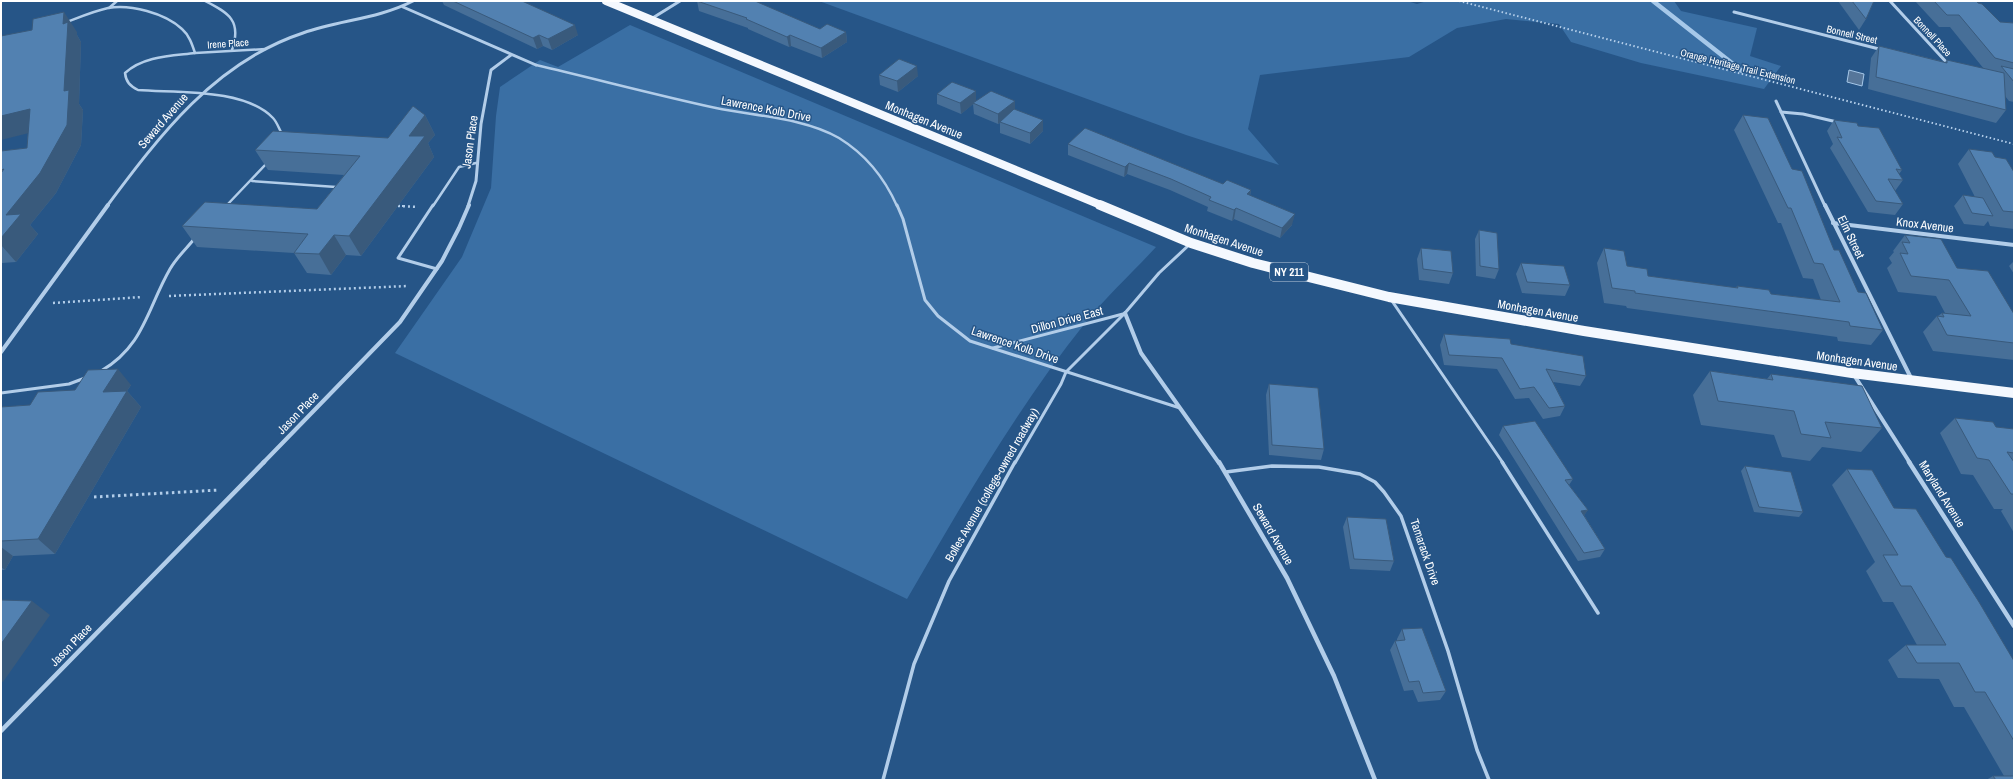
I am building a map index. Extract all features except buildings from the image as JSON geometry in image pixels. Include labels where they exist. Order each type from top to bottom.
[{"type":"main road","name":"Monhagen Avenue","points":[[606,1],[1191,243],[1253,263],[1389,297],[1592,332],[1852,372],[2014,394]]},
{"type":"street","name":"Seward Avenue","points":[[1,352],[131,174],[166,130],[202,93],[232,69],[266,49],[308,32],[365,20],[403,7],[413,1]]},
{"type":"street","points":[[651,19],[680,1]]},
{"type":"street","name":"Bonnell Place","points":[[1890,1],[1948,64]]},
{"type":"street","name":"Lawrence Kolb Drive","points":[[403,7],[452,27],[536,65]]},
{"type":"street","name":"Bonnell Street","points":[[1734,12],[1887,50]]},
{"type":"street","name":"Jason Place","points":[[1,731],[400,322],[438,269],[465,214],[473,192],[476,163],[492,70],[511,55]]},
{"type":"street","points":[[1940,62],[1955,66]]},
{"type":"street","name":"Elm Street","points":[[1776,101],[1833,223],[1912,380]]},
{"type":"street","points":[[1781,112],[1803,114],[1844,123]]},
{"type":"street","name":"Knox Avenue","points":[[1833,223],[2014,246]]},
{"type":"street","name":"Seward Avenue","points":[[1125,314],[1141,353],[1226,472],[1286,578],[1334,676],[1375,780]]},
{"type":"street","name":"Maryland Avenue","points":[[1852,372],[2014,626]]},
{"type":"lane","points":[[110,8],[117,1]]},
{"type":"lane","points":[[204,1],[229,16],[236,26],[238,38],[232,50]]},
{"type":"lane","name":"Irene Place","points":[[61,23],[110,8],[142,11],[169,20],[180,27],[186,33],[195,53],[266,49]]},
{"type":"lane","points":[[195,53],[149,60],[137,64],[125,73],[125,78],[129,86],[138,90],[202,93],[248,102],[272,115],[282,133],[281,140]]},
{"type":"lane","name":"Lawrence Kolb Drive","points":[[536,65],[718,108],[807,125],[839,138],[865,158],[889,188],[903,220],[925,300],[938,316],[970,341],[991,349],[1180,408]]},
{"type":"lane","points":[[223,209],[252,181],[270,160]]},
{"type":"lane","points":[[438,269],[398,258],[459,167],[476,163]]},
{"type":"lane","points":[[252,181],[336,187],[331,193]]},
{"type":"lane","points":[[228,205],[235,205]]},
{"type":"lane","points":[[99,372],[113,365],[132,346],[158,296],[170,268],[199,234]]},
{"type":"lane","name":"Bolles Avenue (college-owned roadway)","points":[[883,780],[914,664],[948,581],[1026,442],[1061,384],[1066,372],[1125,314],[1159,273],[1191,243]]},
{"type":"lane","points":[[1389,297],[1485,435],[1598,613]]},
{"type":"lane","name":"Dillon Drive East","points":[[991,349],[1125,314]]},
{"type":"lane","points":[[1,393],[69,384],[91,375]]},
{"type":"lane","name":"Tamarack Drive","points":[[1226,472],[1272,466],[1326,468],[1360,474],[1375,482],[1384,492],[1401,516],[1404,523],[1448,651],[1477,750],[1489,780]]},
{"type":"path","name":"Orange Heritage Trail Extension","points":[[1459,1],[2014,144]]},
{"type":"path","points":[[47,304],[158,296],[427,286]]},
{"type":"path","points":[[94,496],[223,489]]},
{"type":"shaded area","points":[[819,1],[1407,1],[1417,4],[1427,1],[1674,1],[1681,11],[1757,28],[1750,56],[1781,66],[1764,89],[1641,63],[1571,42],[1559,24],[1506,19],[1457,28],[1409,57],[1260,75],[1248,129],[1279,165],[1186,135]]},
{"type":"shaded area","points":[[630,25],[1156,247],[1094,312],[1037,388],[991,457],[907,599],[395,353],[462,257],[491,188],[496,116],[500,87],[540,60],[558,67]]},
{"type":"shaded area","points":[[1849,70],[1864,74],[1862,86],[1847,82]]},
{"type":"waterway","points":[[1653,1],[1742,71]]}]
